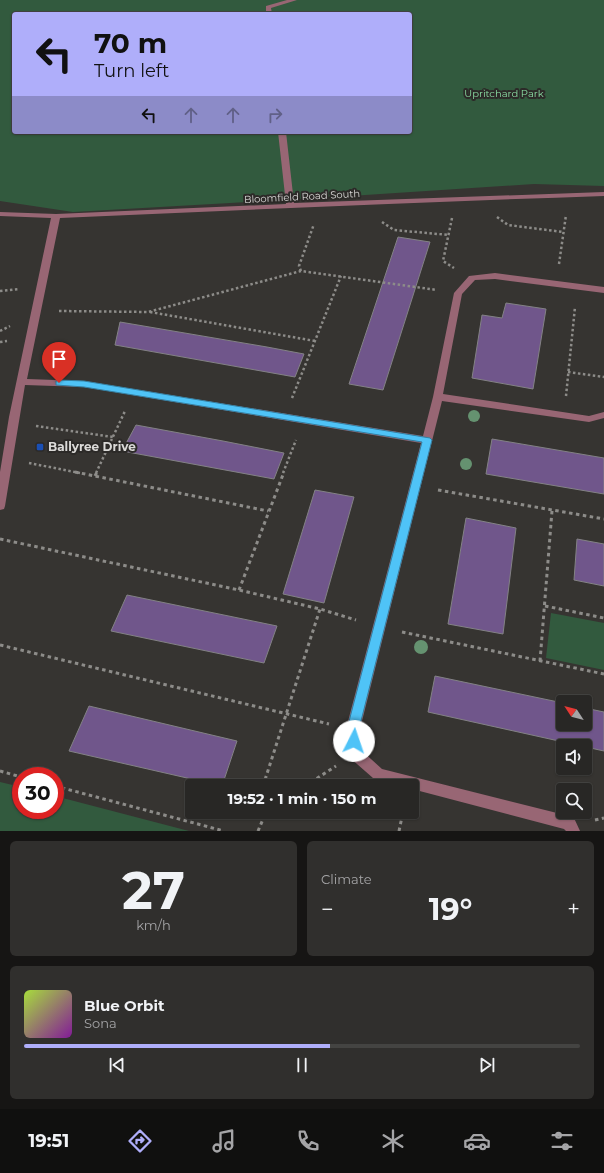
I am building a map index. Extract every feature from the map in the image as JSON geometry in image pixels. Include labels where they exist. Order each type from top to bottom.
[{"type":"street","points":[[269,12],[268,7],[294,0]]},
{"type":"street","points":[[282,134],[290,207]]},
{"type":"street","name":"Bloomfield Road South","points":[[0,214],[56,216],[290,207],[457,198],[604,194]]},
{"type":"street","points":[[0,502],[21,382],[56,216]]},
{"type":"street","points":[[574,831],[569,823],[378,774],[354,753],[353,729],[438,397],[458,293],[472,278],[495,276],[604,290]]},
{"type":"street","points":[[21,382],[84,384],[427,440]]},
{"type":"street","points":[[438,397],[590,419],[604,415]]},
{"type":"path","points":[[557,284],[568,194]]},
{"type":"path","points":[[457,198],[443,261],[472,278]]},
{"type":"path","points":[[468,198],[508,225],[564,232]]},
{"type":"path","points":[[356,203],[394,230],[448,235]]},
{"type":"path","points":[[300,271],[299,266],[321,205]]},
{"type":"path","points":[[148,312],[300,271],[458,293]]},
{"type":"path","points":[[285,417],[341,276]]},
{"type":"path","points":[[564,416],[577,287]]},
{"type":"path","points":[[36,311],[148,312],[315,341]]},
{"type":"path","points":[[568,372],[604,377]]},
{"type":"path","points":[[95,476],[134,392]]},
{"type":"path","points":[[239,590],[304,420]]},
{"type":"path","points":[[13,424],[48,426],[113,437]]},
{"type":"path","points":[[8,459],[268,511]]},
{"type":"path","points":[[416,486],[604,519]]},
{"type":"path","points":[[540,661],[552,511]]},
{"type":"path","points":[[0,539],[239,590],[320,609],[380,627],[604,674]]},
{"type":"path","points":[[545,606],[604,618]]},
{"type":"path","points":[[265,779],[285,713],[320,609]]},
{"type":"path","points":[[0,645],[285,713]]},
{"type":"path","points":[[66,662],[353,729]]},
{"type":"path","points":[[315,779],[354,753]]},
{"type":"path","points":[[0,771],[12,774]]},
{"type":"path","points":[[64,788],[224,831]]},
{"type":"path","points":[[258,831],[262,819]]},
{"type":"path","points":[[399,831],[402,819]]},
{"type":"green space","name":"Upritchard Park","points":[[0,0],[604,0],[604,186],[534,184],[73,212],[0,201]]},
{"type":"green space","points":[[551,613],[604,623],[604,670],[546,658]]},
{"type":"green space","points":[[0,782],[12,785],[12,819],[64,819],[64,798],[189,831],[0,831]]},
{"type":"building","points":[[398,237],[430,242],[383,390],[349,384]]},
{"type":"building","points":[[506,303],[546,309],[533,389],[472,378],[482,315],[502,318]]},
{"type":"building","points":[[120,322],[304,354],[295,377],[115,345]]},
{"type":"building","points":[[136,425],[284,453],[274,479],[122,451]]},
{"type":"building","points":[[492,439],[604,458],[604,494],[486,474]]},
{"type":"building","points":[[315,490],[354,497],[324,603],[283,594]]},
{"type":"building","points":[[466,518],[516,528],[503,634],[448,624]]},
{"type":"building","points":[[577,539],[604,544],[604,586],[574,580]]},
{"type":"building","points":[[127,595],[277,626],[264,663],[111,631]]},
{"type":"building","points":[[435,676],[556,702],[556,731],[592,731],[592,709],[604,712],[604,751],[592,748],[592,739],[556,739],[556,740],[428,712]]},
{"type":"building","points":[[89,706],[237,741],[224,779],[191,779],[69,751]]},
{"type":"place","name":"Ballyree Drive","points":[[40,447]]},
{"type":"route","points":[[59,383],[84,384],[427,440],[353,729],[354,741]]}]
